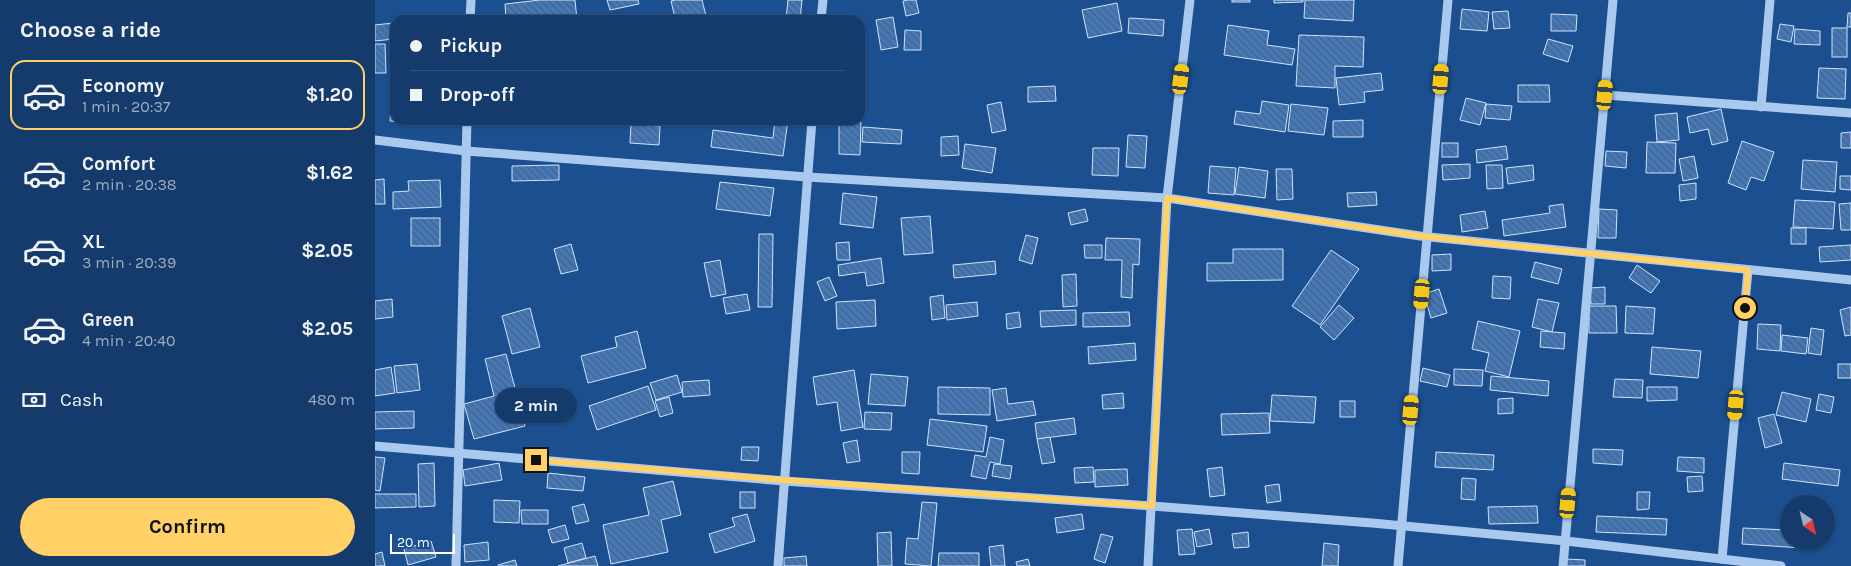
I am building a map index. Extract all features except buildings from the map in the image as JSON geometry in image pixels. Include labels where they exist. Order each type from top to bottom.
[{"type":"street","points":[[470,15],[471,0]]},
{"type":"street","points":[[822,15],[823,0]]},
{"type":"street","points":[[1148,566],[1167,198],[1190,0]]},
{"type":"street","points":[[1397,566],[1448,0]]},
{"type":"street","points":[[1563,566],[1613,0]]},
{"type":"street","points":[[1761,107],[1770,0]]},
{"type":"street","points":[[1605,95],[1851,114]]},
{"type":"street","points":[[456,566],[467,125]]},
{"type":"street","points":[[777,566],[812,125]]},
{"type":"street","points":[[375,140],[466,151],[807,177],[1167,198],[1427,236],[1851,280]]},
{"type":"street","points":[[1722,559],[1748,270]]},
{"type":"street","points":[[375,446],[784,480],[1401,526],[1565,541],[1781,566]]},
{"type":"route","points":[[536,460],[1152,506],[1167,198],[1420,236],[1748,270],[1745,308]]}]
